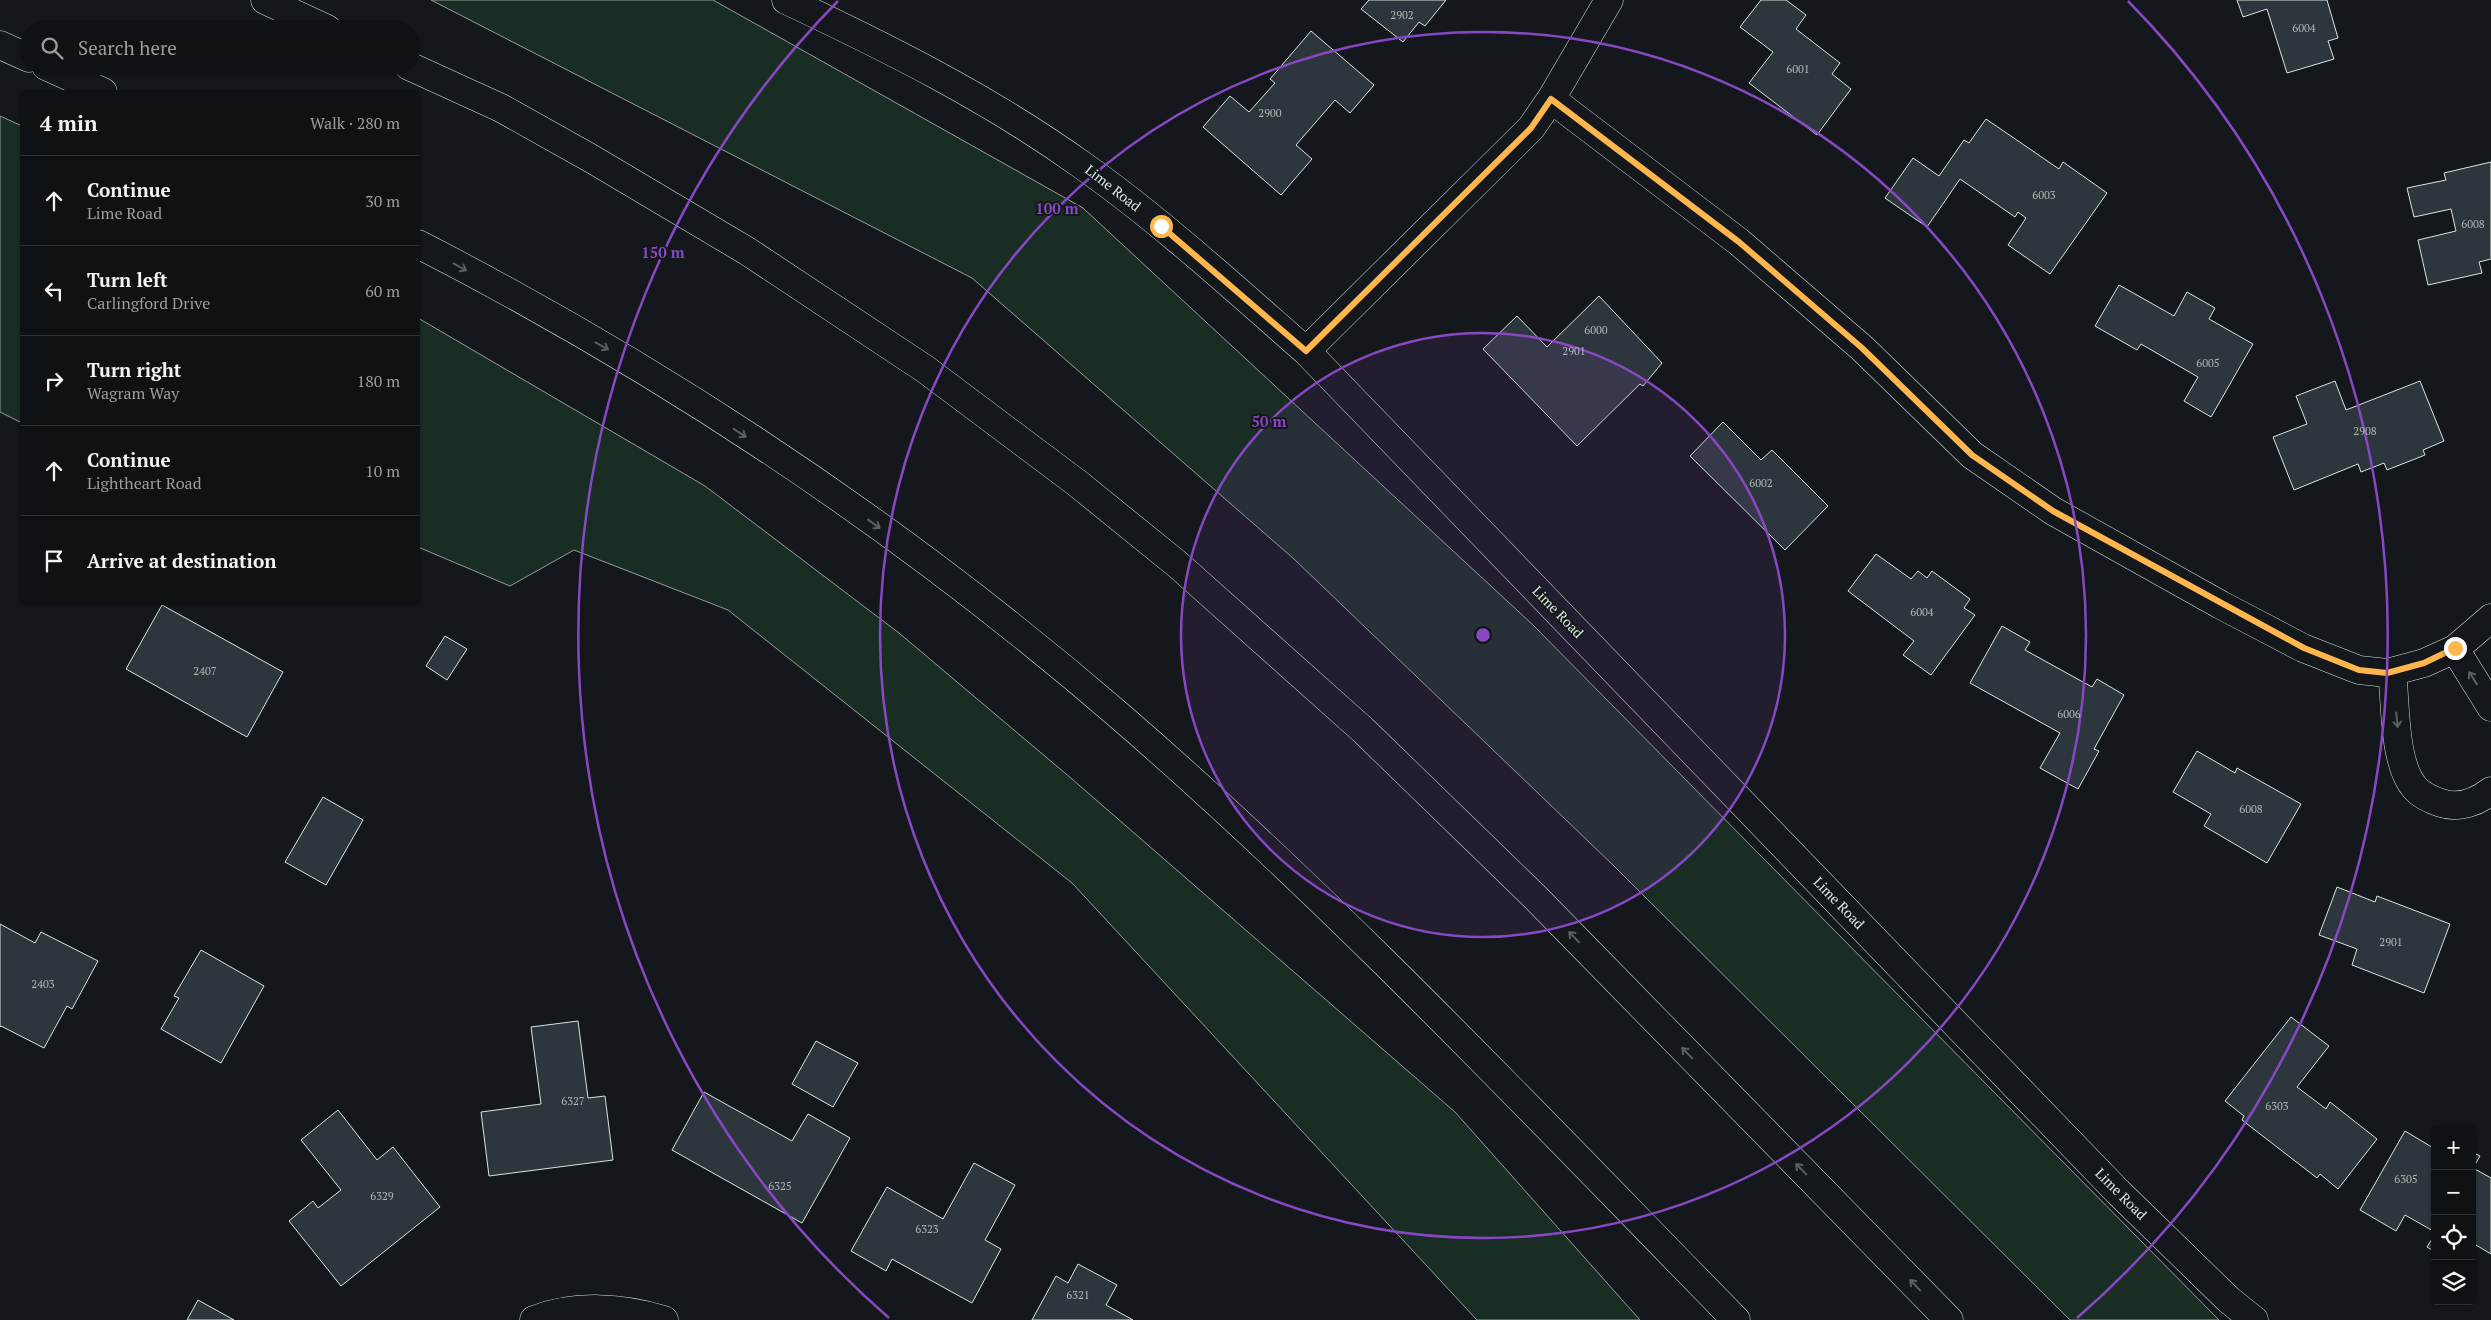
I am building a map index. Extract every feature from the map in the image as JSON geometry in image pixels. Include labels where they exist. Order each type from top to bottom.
[{"type":"main road","points":[[265,0],[308,20]]},
{"type":"main road","name":"Lime Road","points":[[786,0],[975,96],[1082,164],[1161,226],[1306,351],[2118,1192],[2229,1300],[2254,1320]]},
{"type":"main road","points":[[1306,351],[1531,128],[1551,99],[1609,0]]},
{"type":"main road","points":[[0,45],[20,54]]},
{"type":"main road","points":[[420,71],[501,108],[747,250],[925,369],[1077,483],[1146,539],[1363,730],[1535,898],[1949,1320]]},
{"type":"main road","points":[[66,75],[100,90]]},
{"type":"main road","points":[[1551,99],[1739,242],[1862,348],[1972,455],[2053,511],[2304,648],[2359,670],[2392,672],[2424,663],[2455,648],[2491,618]]},
{"type":"main road","points":[[420,245],[620,356],[809,477],[967,592],[1106,705],[1300,880],[1437,1015],[1736,1320]]},
{"type":"main road","points":[[2455,648],[2491,707]]},
{"type":"main road","points":[[2392,672],[2400,755],[2405,773],[2415,788],[2429,798],[2446,804],[2463,805],[2480,799],[2491,791]]},
{"type":"main road","points":[[534,1320],[563,1312],[592,1309],[621,1311],[664,1320]]},
{"type":"green space","points":[[431,0],[713,0],[1083,208],[1533,625],[2219,1320],[2070,1320],[1614,866],[1294,559],[972,278]]},
{"type":"green space","points":[[0,116],[20,125],[20,422],[0,412]]},
{"type":"green space","points":[[420,319],[705,486],[899,633],[1072,779],[1455,1112],[1640,1320],[1477,1320],[1072,883],[728,610],[574,550],[510,586],[420,548]]},
{"type":"building","points":[[1369,0],[1446,0],[1425,26],[1419,22],[1403,42],[1361,9]]},
{"type":"building","points":[[1761,0],[1786,0],[1806,15],[1796,29],[1840,63],[1832,74],[1851,89],[1817,135],[1749,83],[1773,52],[1740,27]]},
{"type":"building","points":[[2237,0],[2327,0],[2338,38],[2328,41],[2334,59],[2287,73],[2267,9],[2243,17]]},
{"type":"building","points":[[1311,31],[1374,85],[1350,113],[1335,100],[1296,145],[1312,159],[1281,195],[1203,127],[1230,96],[1249,112],[1275,83],[1270,79]]},
{"type":"building","points":[[1986,119],[2059,169],[2063,162],[2107,193],[2050,274],[2008,245],[2026,218],[2018,212],[2015,217],[1960,179],[1927,227],[1885,198],[1913,158],[1939,176],[1964,140],[1969,143]]},
{"type":"building","points":[[2491,162],[2491,259],[2479,262],[2482,273],[2428,285],[2418,240],[2456,231],[2451,209],[2414,217],[2407,188],[2446,180],[2444,173]]},
{"type":"building","points":[[2119,285],[2174,316],[2187,292],[2215,308],[2209,319],[2253,344],[2211,417],[2184,401],[2198,377],[2141,344],[2137,350],[2095,326]]},
{"type":"building","points":[[1599,296],[1662,363],[1643,386],[1640,384],[1577,446],[1483,349],[1517,316],[1547,347]]},
{"type":"building","points":[[2335,381],[2346,410],[2420,381],[2444,441],[2423,450],[2425,455],[2387,470],[2384,463],[2361,472],[2358,464],[2294,490],[2273,437],[2307,424],[2296,396]]},
{"type":"building","points":[[1723,422],[1761,460],[1772,450],[1828,506],[1785,550],[1690,456]]},
{"type":"building","points":[[1876,554],[1911,579],[1918,571],[1927,578],[1932,571],[1970,599],[1964,608],[1975,615],[1931,675],[1903,655],[1914,641],[1848,591]]},
{"type":"building","points":[[162,605],[283,672],[247,737],[126,669]]},
{"type":"building","points":[[2002,626],[2030,642],[2025,650],[2092,687],[2097,679],[2124,695],[2094,749],[2099,751],[2078,789],[2040,768],[2060,733],[1970,683]]},
{"type":"building","points":[[445,636],[467,649],[447,680],[426,666]]},
{"type":"building","points":[[2197,751],[2235,773],[2237,768],[2301,804],[2267,863],[2204,826],[2211,814],[2173,792]]},
{"type":"building","points":[[323,797],[363,820],[326,885],[285,862]]},
{"type":"building","points":[[2337,887],[2375,902],[2377,896],[2450,924],[2424,993],[2352,965],[2357,949],[2319,935]]},
{"type":"building","points":[[0,924],[35,943],[41,932],[98,961],[72,1009],[67,1006],[44,1048],[0,1027]]},
{"type":"building","points":[[201,950],[264,986],[221,1063],[161,1029],[179,998],[174,996]]},
{"type":"building","points":[[2291,1017],[2329,1046],[2297,1087],[2326,1109],[2330,1102],[2377,1139],[2338,1189],[2320,1174],[2317,1178],[2242,1120],[2244,1116],[2225,1101]]},
{"type":"building","points":[[578,1021],[588,1098],[605,1096],[613,1160],[489,1176],[481,1112],[541,1104],[531,1027]]},
{"type":"building","points":[[816,1041],[858,1063],[833,1107],[792,1084]]},
{"type":"building","points":[[704,1092],[792,1141],[808,1114],[850,1138],[802,1223],[672,1150]]},
{"type":"building","points":[[338,1110],[377,1160],[393,1147],[440,1207],[341,1286],[289,1221],[313,1201],[318,1208],[341,1190],[301,1140]]},
{"type":"building","points":[[2405,1131],[2431,1147],[2431,1230],[2405,1215],[2396,1231],[2360,1210]]},
{"type":"building","points":[[2476,1154],[2480,1156],[2476,1163]]},
{"type":"building","points":[[974,1163],[1015,1185],[985,1240],[1001,1249],[972,1303],[892,1259],[886,1271],[851,1251],[887,1187],[943,1219]]},
{"type":"building","points":[[2476,1170],[2491,1178],[2491,1254],[2476,1245]]},
{"type":"building","points":[[2431,1240],[2431,1250],[2427,1247]]},
{"type":"building","points":[[1078,1264],[1117,1285],[1106,1305],[1133,1320],[1032,1320],[1056,1276],[1068,1283]]},
{"type":"building","points":[[198,1300],[234,1320],[187,1320]]},
{"type":"route","points":[[1161,226],[1306,351],[1531,128],[1551,99],[1739,242],[1862,348],[1972,455],[2053,511],[2220,604],[2304,648],[2359,670],[2387,673],[2424,663],[2455,648]]}]
